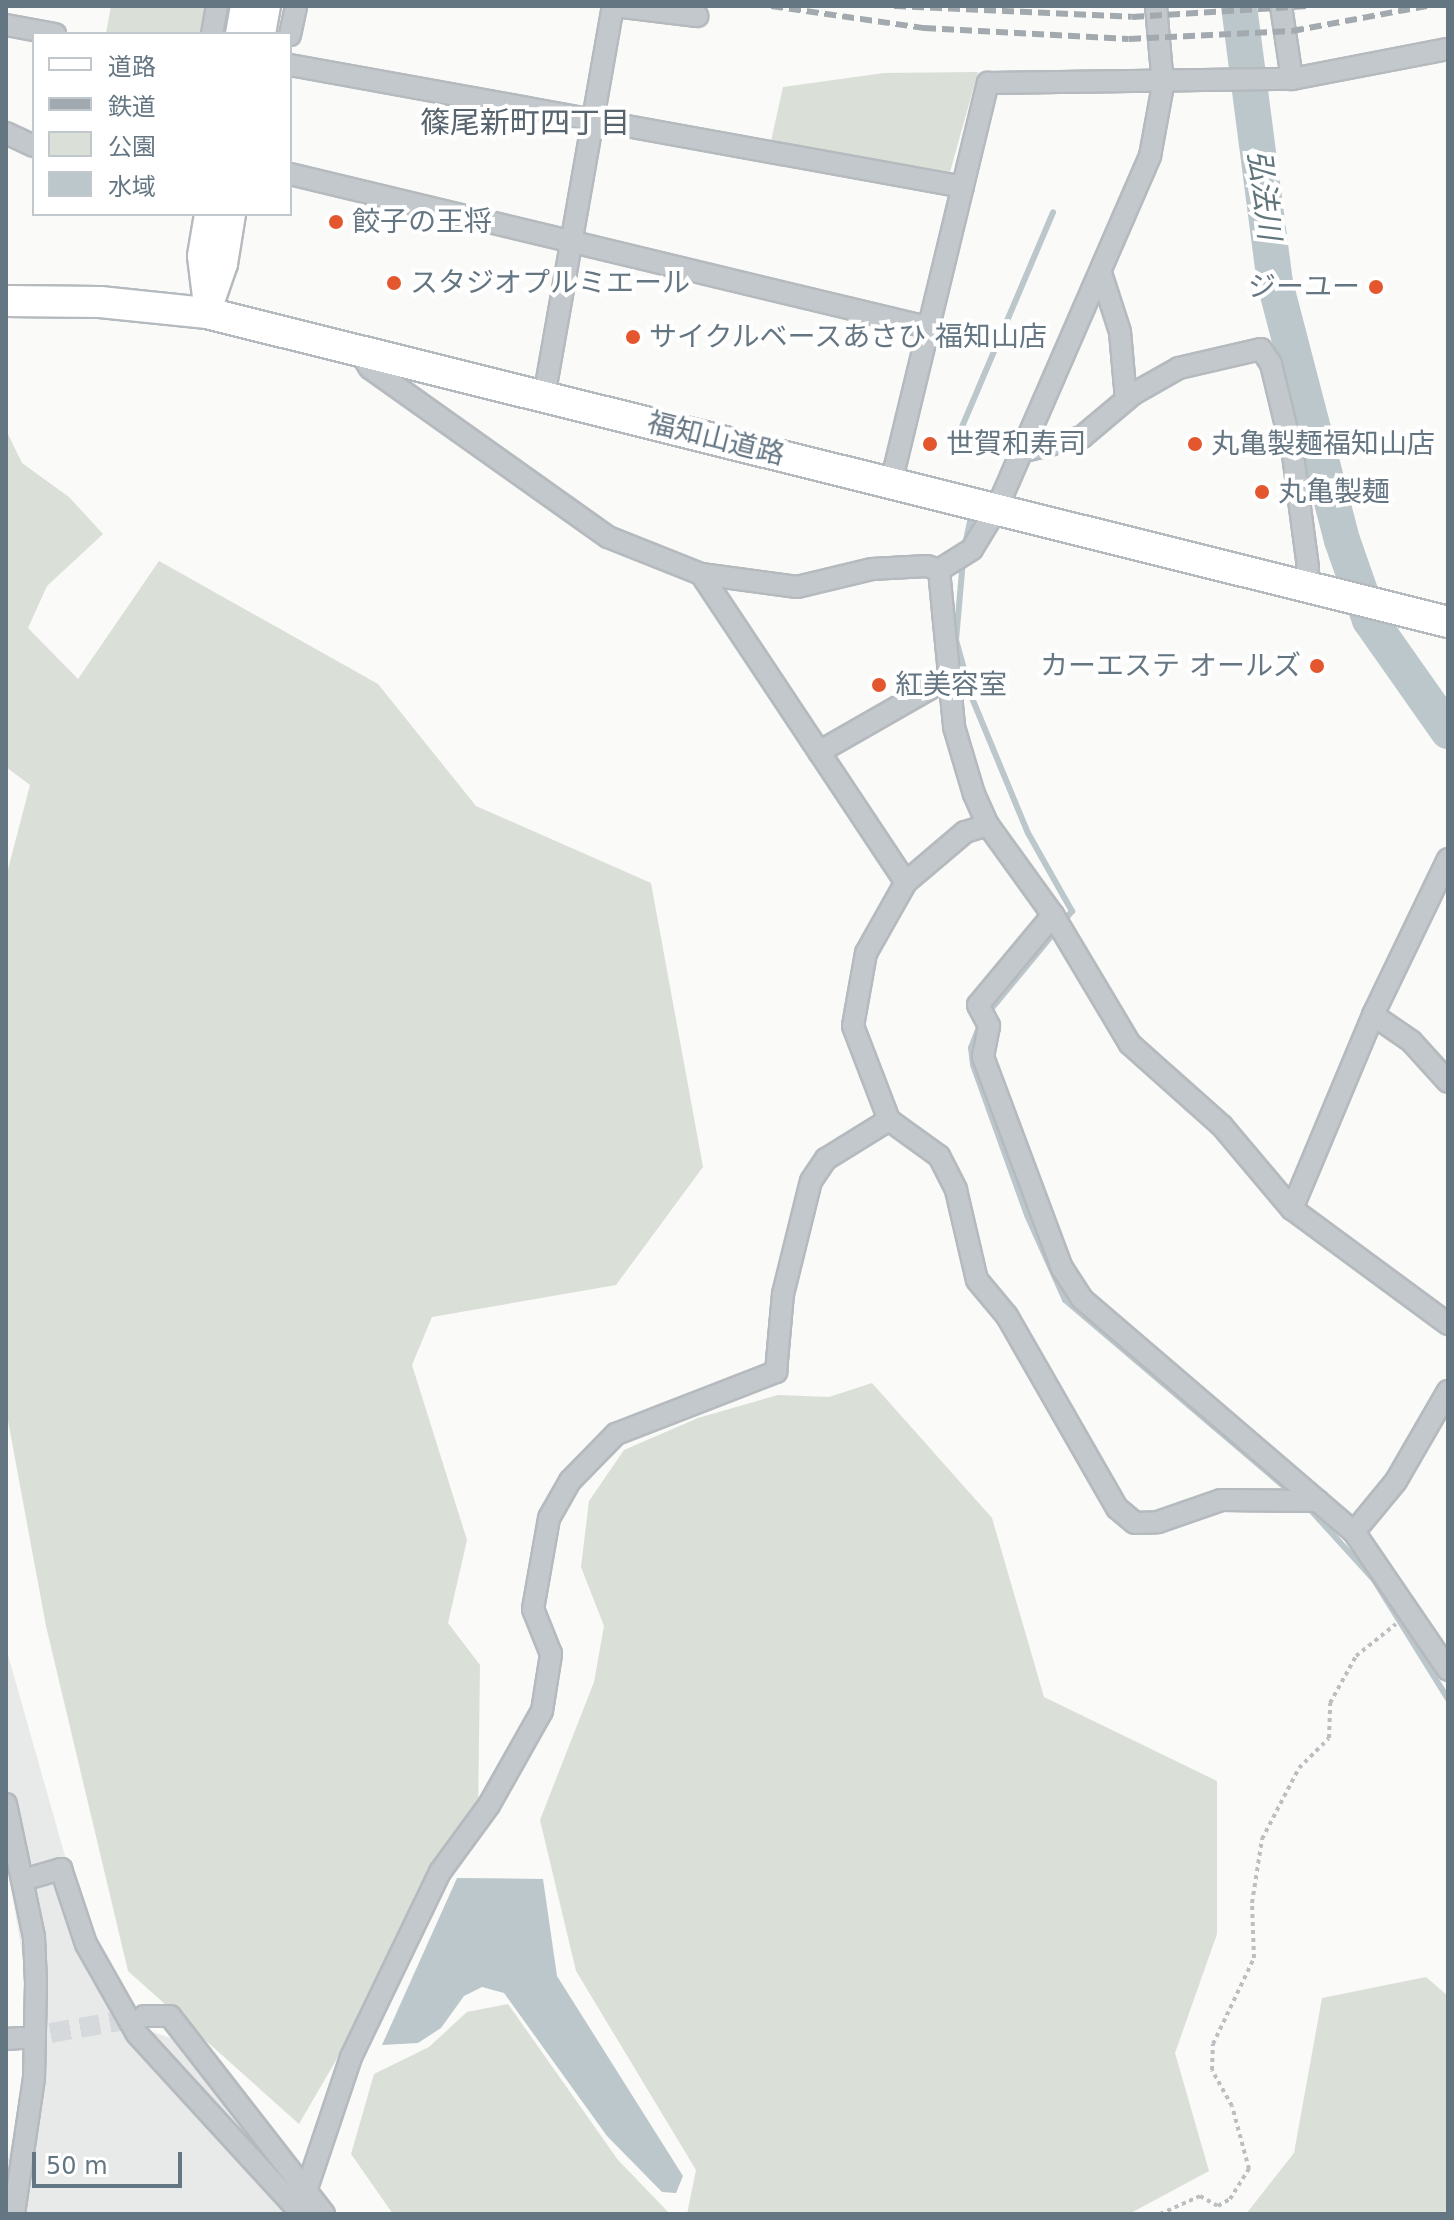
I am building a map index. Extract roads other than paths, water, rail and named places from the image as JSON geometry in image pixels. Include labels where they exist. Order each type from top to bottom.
[{"type":"highway","name":"福知山道路","points":[[6,301],[100,302],[207,313],[1439,615]]},
{"type":"main road","points":[[239,32],[244,6]]},
{"type":"main road","points":[[262,32],[267,6]]},
{"type":"main road","points":[[207,313],[228,216]]},
{"type":"street","points":[[212,32],[217,6]]},
{"type":"street","points":[[291,32],[296,6]]},
{"type":"street","points":[[544,397],[614,6],[697,16]]},
{"type":"street","points":[[939,570],[972,549],[997,508],[1150,156],[1163,85],[1156,6]]},
{"type":"street","points":[[1281,6],[1292,79]]},
{"type":"street","points":[[6,25],[44,32]]},
{"type":"street","points":[[891,483],[988,83],[1163,85],[1292,79],[1448,49]]},
{"type":"street","points":[[292,65],[963,187]]},
{"type":"street","points":[[6,133],[32,145]]},
{"type":"street","points":[[292,174],[573,239],[927,327]]},
{"type":"street","points":[[1101,273],[1120,332],[1126,399]]},
{"type":"street","points":[[358,349],[370,368],[608,537],[701,574],[797,587],[872,569],[927,566],[939,570]]},
{"type":"street","points":[[1020,452],[1082,437],[1126,399],[1179,368],[1261,349],[1271,364],[1293,455],[1308,567],[1303,584]]},
{"type":"street","points":[[939,570],[954,727],[988,825],[1053,915],[1130,1044],[1222,1126],[1292,1209],[1448,1324]]},
{"type":"street","points":[[701,574],[906,882]]},
{"type":"street","points":[[819,752],[950,677]]},
{"type":"street","points":[[988,825],[965,832],[906,882],[866,953],[853,1026],[889,1120],[939,1156],[956,1190],[977,1280],[1007,1316],[1117,1508],[1135,1523],[1158,1522],[1221,1500],[1318,1501]]},
{"type":"street","points":[[1292,1209],[1373,1015],[1448,859]]},
{"type":"street","points":[[1053,915],[978,1005],[989,1026],[983,1057],[1042,1220],[1082,1299],[1354,1532],[1448,1670]]},
{"type":"street","points":[[1373,1015],[1411,1041],[1448,1082]]},
{"type":"street","points":[[306,2191],[351,2057],[440,1872],[489,1805],[542,1711],[551,1654],[533,1609],[549,1518],[570,1481],[616,1434],[776,1372],[783,1294],[811,1181],[826,1159],[889,1120]]},
{"type":"street","points":[[1354,1532],[1396,1481],[1448,1391]]},
{"type":"street","points":[[6,1804],[34,1937],[34,2078],[14,2214]]},
{"type":"street","points":[[23,1880],[61,1869],[86,1944],[137,2034],[302,2214]]},
{"type":"street","points":[[144,2016],[170,2016],[324,2214]]},
{"type":"water","points":[[457,1878],[543,1879],[557,1976],[683,2176],[676,2193],[662,2192],[607,2136],[504,1993],[482,1987],[464,1996],[441,2028],[418,2043],[382,2045]]},
{"type":"waterway","name":"弘法川","points":[[1239,6],[1275,283],[1342,540],[1370,620],[1448,731]]},
{"type":"waterway","points":[[953,448],[1053,212]]},
{"type":"waterway","points":[[965,545],[971,516]]},
{"type":"waterway","points":[[963,560],[956,640],[972,698],[1028,833],[1072,911],[988,1013]]},
{"type":"waterway","points":[[981,1022],[971,1048],[973,1065],[1027,1215],[1065,1300],[1295,1496]]},
{"type":"waterway","points":[[1307,1506],[1374,1580],[1448,1699]]},
{"type":"tunnel","points":[[21,2038],[143,2017]]},
{"type":"railway","points":[[771,6],[924,28],[1129,39],[1292,31],[1427,6]]},
{"type":"railway","points":[[894,6],[1132,17],[1308,6]]},
{"type":"place","name":"餃子の王将","points":[[336,222]]},
{"type":"place","name":"スタジオプルミエール","points":[[394,283]]},
{"type":"place","name":"ジーユー","points":[[1376,287]]},
{"type":"place","name":"サイクルベースあさひ 福知山店","points":[[633,337]]},
{"type":"place","name":"世賀和寿司","points":[[930,444]]},
{"type":"place","name":"丸亀製麺福知山店","points":[[1195,444]]},
{"type":"place","name":"丸亀製麺","points":[[1262,492]]},
{"type":"place","name":"カーエステ オールズ","points":[[1317,666]]},
{"type":"place","name":"紅美容室","points":[[879,685]]},
{"type":"district","name":"篠尾新町四丁目","points":[[525,123]]}]
